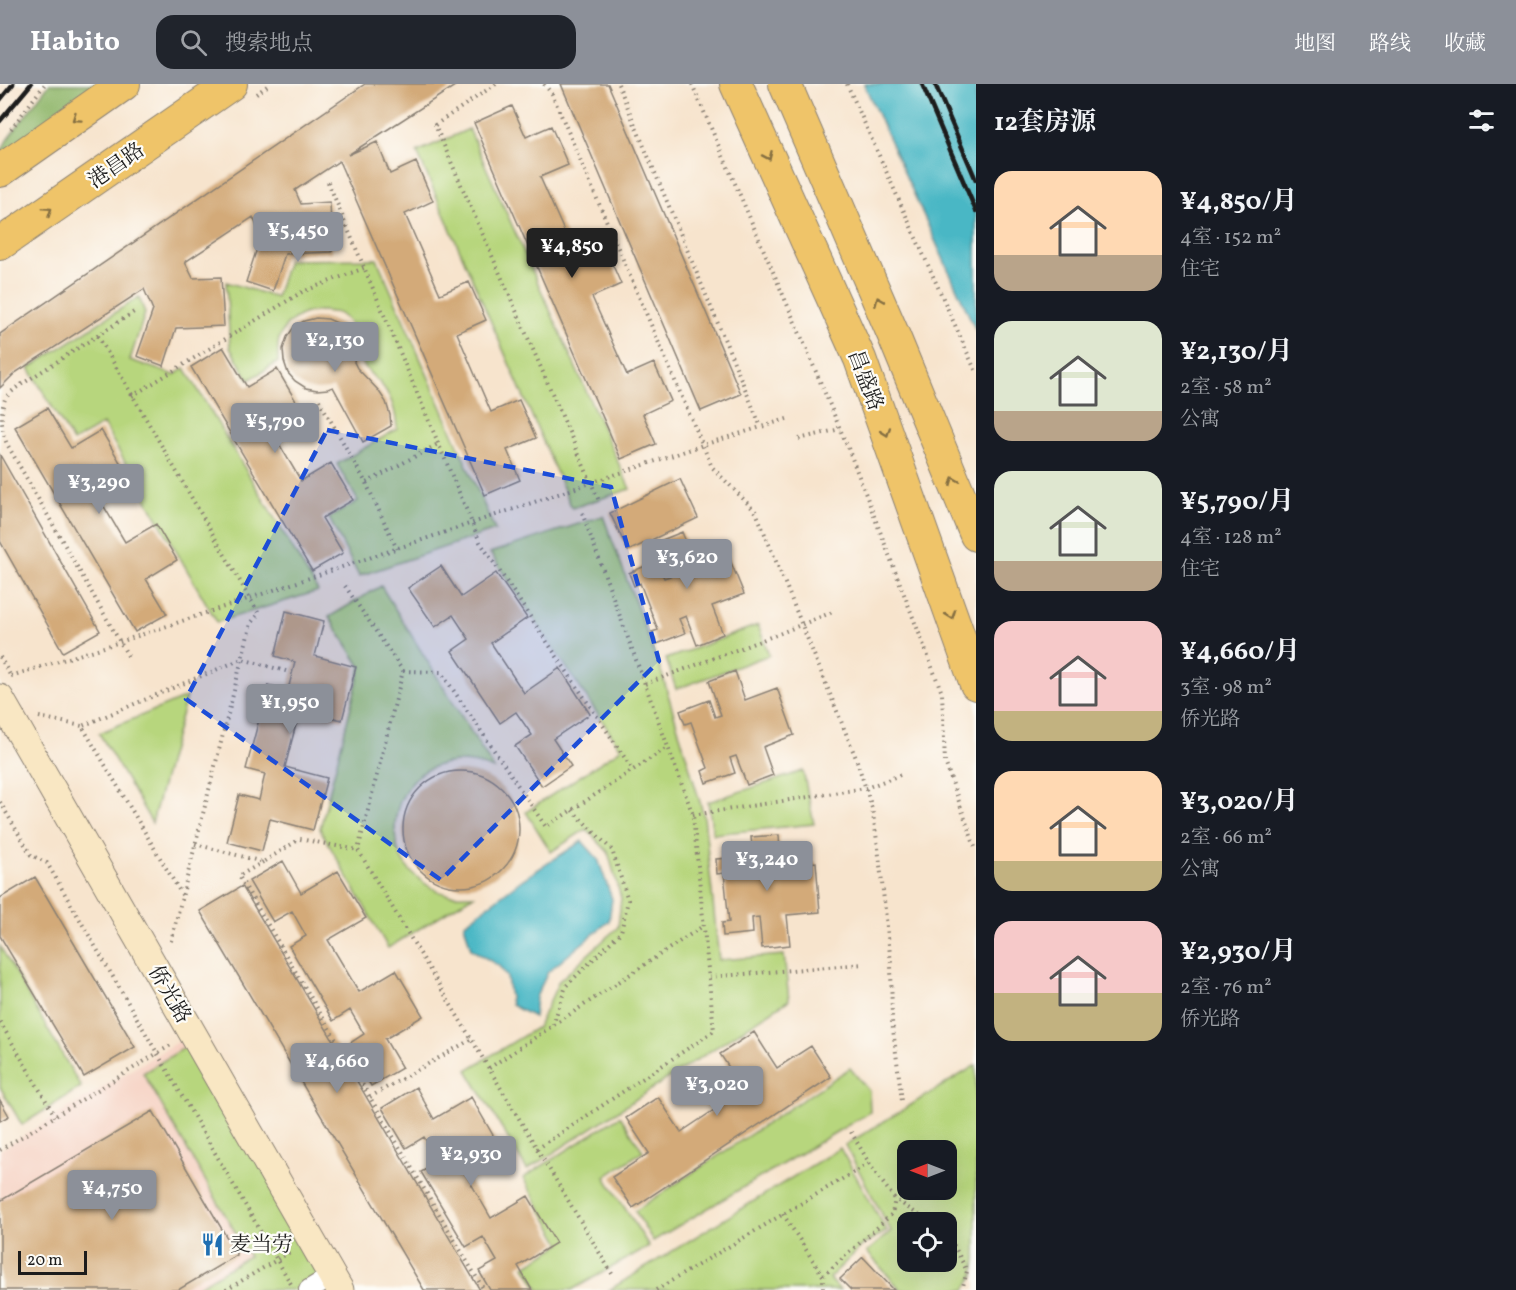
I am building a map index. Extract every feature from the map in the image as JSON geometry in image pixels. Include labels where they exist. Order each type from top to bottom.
[{"type":"main road","points":[[0,171],[124,84]]},
{"type":"main road","name":"港昌路","points":[[0,244],[231,84]]},
{"type":"main road","name":"昌盛路","points":[[785,84],[893,334],[976,535]]},
{"type":"main road","name":"昌盛路","points":[[738,90],[860,359],[976,684]]},
{"type":"street","name":"侨光路","points":[[3,688],[192,1032],[336,1283]]},
{"type":"street","points":[[309,1290],[336,1283]]},
{"type":"path","points":[[10,131],[45,84]]},
{"type":"path","points":[[496,84],[435,125],[600,503]]},
{"type":"path","points":[[544,84],[552,94],[712,467],[756,512],[856,758],[872,808],[879,847],[891,963],[892,1021],[902,1101]]},
{"type":"path","points":[[618,84],[761,427]]},
{"type":"path","points":[[692,84],[840,429],[942,693],[945,762],[976,849]]},
{"type":"path","points":[[847,84],[976,372]]},
{"type":"path","points":[[328,182],[480,542],[633,770]]},
{"type":"path","points":[[132,396],[302,292],[364,268]]},
{"type":"path","points":[[128,656],[7,444],[2,430],[2,413],[6,397],[16,388],[137,310]]},
{"type":"path","points":[[98,336],[259,614],[251,623],[167,955]]},
{"type":"path","points":[[319,400],[366,483],[397,549]]},
{"type":"path","points":[[3,688],[120,642],[250,597],[790,418]]},
{"type":"path","points":[[798,439],[840,429]]},
{"type":"path","points":[[366,483],[438,444]]},
{"type":"path","points":[[537,1149],[714,1031],[693,814],[581,510]]},
{"type":"path","points":[[345,586],[403,671],[358,850],[614,1277]]},
{"type":"path","points":[[645,684],[835,611]]},
{"type":"path","points":[[29,715],[82,726],[242,659],[289,672]]},
{"type":"path","points":[[403,671],[441,672],[546,827],[668,747]]},
{"type":"path","points":[[82,726],[182,895]]},
{"type":"path","points":[[693,814],[866,788],[900,775]]},
{"type":"path","points":[[0,802],[31,855],[47,863],[294,1290]]},
{"type":"path","points":[[553,1025],[566,986],[621,932],[628,900],[612,850],[572,810]]},
{"type":"path","points":[[358,850],[300,839],[239,876],[484,1290]]},
{"type":"path","points":[[195,844],[263,862]]},
{"type":"path","points":[[489,1068],[704,925]]},
{"type":"path","points":[[709,977],[864,964]]},
{"type":"path","points":[[0,1022],[56,1116]]},
{"type":"path","points":[[0,1150],[192,1032]]},
{"type":"path","points":[[370,1097],[472,1039]]},
{"type":"path","points":[[851,1132],[874,1172],[895,1199],[914,1212]]},
{"type":"path","points":[[656,1290],[869,1163]]},
{"type":"path","points":[[823,1276],[892,1214],[895,1199]]},
{"type":"path","points":[[783,1214],[823,1276],[823,1290]]},
{"type":"path","points":[[226,1290],[311,1240]]},
{"type":"path","points":[[957,1252],[967,1271],[962,1290]]},
{"type":"highlighted area","points":[[327,430],[611,487],[659,661],[441,880],[186,699]]},
{"type":"shaded area","points":[[192,1033],[307,1290],[0,1290],[0,1150]]},
{"type":"green space","points":[[49,84],[116,84],[0,154],[7,140]]},
{"type":"green space","points":[[469,129],[630,489],[572,508],[417,152]]},
{"type":"green space","points":[[377,259],[495,530],[359,576],[329,518],[358,501],[337,464],[397,429],[390,399],[361,360],[361,344],[353,328],[340,314],[333,312],[315,311],[293,320],[287,325],[279,339],[278,362],[249,380],[230,348],[226,282],[276,297],[288,260]]},
{"type":"green space","points":[[139,297],[145,313],[130,360],[174,375],[185,368],[318,591],[217,622],[103,424],[73,442],[29,368]]},
{"type":"green space","points":[[603,516],[662,674],[704,816],[719,960],[784,955],[789,1000],[527,1170],[467,1070],[538,1027],[559,981],[618,927],[621,898],[608,852],[586,829],[551,852],[526,812],[621,749],[490,553]]},
{"type":"green space","points":[[381,586],[494,769],[465,762],[436,766],[416,778],[403,796],[396,817],[395,829],[398,850],[407,867],[431,888],[446,894],[474,895],[388,948],[320,829],[361,667],[329,617]]},
{"type":"green space","points":[[758,625],[769,655],[676,689],[666,659]]},
{"type":"green space","points":[[186,697],[152,823],[99,733]]},
{"type":"green space","points":[[803,771],[814,824],[713,834],[708,802]]},
{"type":"green space","points":[[0,946],[81,1087],[22,1125],[0,1087]]},
{"type":"green space","points":[[192,1043],[323,1272],[293,1290],[192,1290],[249,1256],[143,1073]]},
{"type":"green space","points":[[976,1065],[976,1259],[974,1275],[965,1290],[901,1290],[867,1252],[891,1231],[845,1145]]},
{"type":"green space","points":[[850,1068],[869,1091],[870,1112],[653,1241],[635,1211]]},
{"type":"green space","points":[[620,1116],[643,1151],[605,1177],[649,1246],[572,1290],[539,1290],[525,1266],[561,1244],[523,1178]]},
{"type":"green space","points":[[840,1148],[887,1231],[863,1245],[829,1278],[840,1290],[609,1290]]},
{"type":"water","points":[[864,84],[976,84],[976,331]]},
{"type":"water","points":[[582,841],[598,859],[612,899],[609,921],[548,972],[536,997],[534,1017],[511,1005],[507,977],[499,966],[471,949],[464,924],[523,879]]},
{"type":"building","points":[[365,84],[458,84],[348,155],[377,142],[390,174],[416,162],[433,201],[405,214],[440,294],[469,282],[486,320],[457,333],[491,412],[519,400],[536,438],[507,450],[520,480],[485,495],[339,161],[295,190],[301,204],[330,202],[332,252],[285,254],[273,291],[246,282],[261,236],[253,217],[185,262],[193,278],[221,277],[224,326],[176,328],[164,366],[137,356],[153,310],[144,289],[15,373],[0,388],[0,334]]},
{"type":"building","points":[[561,84],[608,84],[741,394],[701,411]]},
{"type":"building","points":[[512,106],[526,137],[551,126],[568,165],[540,177],[576,258],[604,245],[621,284],[592,297],[627,375],[654,363],[671,401],[643,414],[656,444],[621,459],[474,123]]},
{"type":"building","points":[[316,318],[328,319],[339,324],[348,332],[354,343],[354,362],[357,368],[386,402],[391,426],[363,442],[333,387],[317,390],[306,388],[288,373],[283,349],[287,337],[294,327]]},
{"type":"building","points":[[223,347],[247,387],[277,369],[300,408],[269,427],[301,481],[331,463],[353,500],[322,518],[343,553],[312,571],[191,367]]},
{"type":"building","points":[[47,408],[71,448],[101,430],[124,469],[93,488],[125,542],[156,524],[177,560],[146,579],[167,614],[135,632],[15,427]]},
{"type":"building","points":[[0,455],[100,631],[63,652],[0,541]]},
{"type":"building","points":[[680,479],[698,518],[628,551],[610,513]]},
{"type":"building","points":[[682,532],[693,560],[725,548],[744,594],[712,606],[723,634],[697,645],[686,616],[679,619],[685,633],[657,644],[652,632],[658,630],[640,583],[634,586],[629,573],[657,561],[664,578],[670,576],[657,542]]},
{"type":"building","points":[[441,566],[461,597],[496,573],[527,618],[491,643],[524,693],[560,668],[590,714],[553,739],[571,766],[542,786],[515,746],[532,735],[516,712],[500,723],[452,651],[469,639],[453,615],[435,627],[408,588]]},
{"type":"building","points":[[286,611],[324,621],[315,656],[356,667],[342,720],[300,709],[285,767],[327,778],[313,830],[270,819],[262,851],[227,842],[239,795],[259,800],[265,774],[246,769],[268,685],[288,690],[295,662],[275,656]]},
{"type":"building","points":[[735,671],[745,700],[777,688],[794,735],[763,747],[773,775],[747,785],[736,756],[730,758],[735,773],[706,783],[702,771],[708,768],[691,722],[685,724],[680,711],[709,700],[715,717],[721,715],[709,681]]},
{"type":"building","points":[[461,771],[483,776],[502,788],[514,807],[519,829],[514,851],[502,870],[483,882],[461,887],[439,882],[420,870],[408,851],[403,829],[408,807],[420,788],[439,776]]},
{"type":"building","points":[[779,835],[781,866],[816,862],[820,912],[787,915],[790,945],[762,948],[759,917],[752,918],[753,933],[723,936],[722,923],[729,922],[724,873],[717,874],[716,859],[746,857],[748,874],[755,874],[751,837]]},
{"type":"building","points":[[283,861],[301,893],[338,871],[366,918],[328,940],[359,992],[396,970],[423,1016],[385,1039],[402,1068],[371,1086],[347,1045],[364,1034],[350,1010],[333,1021],[289,946],[306,936],[292,911],[273,922],[249,881]]},
{"type":"building","points":[[35,877],[135,1047],[84,1077],[0,936],[0,898]]},
{"type":"building","points":[[242,886],[480,1290],[424,1290],[200,911]]},
{"type":"building","points":[[754,1032],[777,1068],[811,1046],[831,1077],[633,1208],[612,1177],[649,1153],[626,1118],[658,1097],[681,1132],[744,1090],[720,1054]]},
{"type":"building","points":[[416,1087],[434,1119],[471,1097],[498,1144],[461,1166],[491,1218],[528,1196],[556,1243],[518,1266],[532,1290],[490,1290],[479,1271],[497,1261],[483,1237],[466,1247],[421,1172],[439,1162],[424,1137],[406,1148],[382,1108]]},
{"type":"building","points":[[0,1100],[9,1116],[0,1121]]},
{"type":"building","points":[[153,1111],[237,1255],[178,1290],[0,1290],[0,1201]]},
{"type":"building","points":[[863,1257],[894,1290],[851,1290],[840,1279]]},
{"type":"railway","points":[[0,100],[13,84]]},
{"type":"railway","points":[[0,121],[31,84]]},
{"type":"railway","points":[[922,84],[976,211]]},
{"type":"railway","points":[[935,84],[976,180]]},
{"type":"place","name":"麦当劳","points":[[212,1244]]}]
